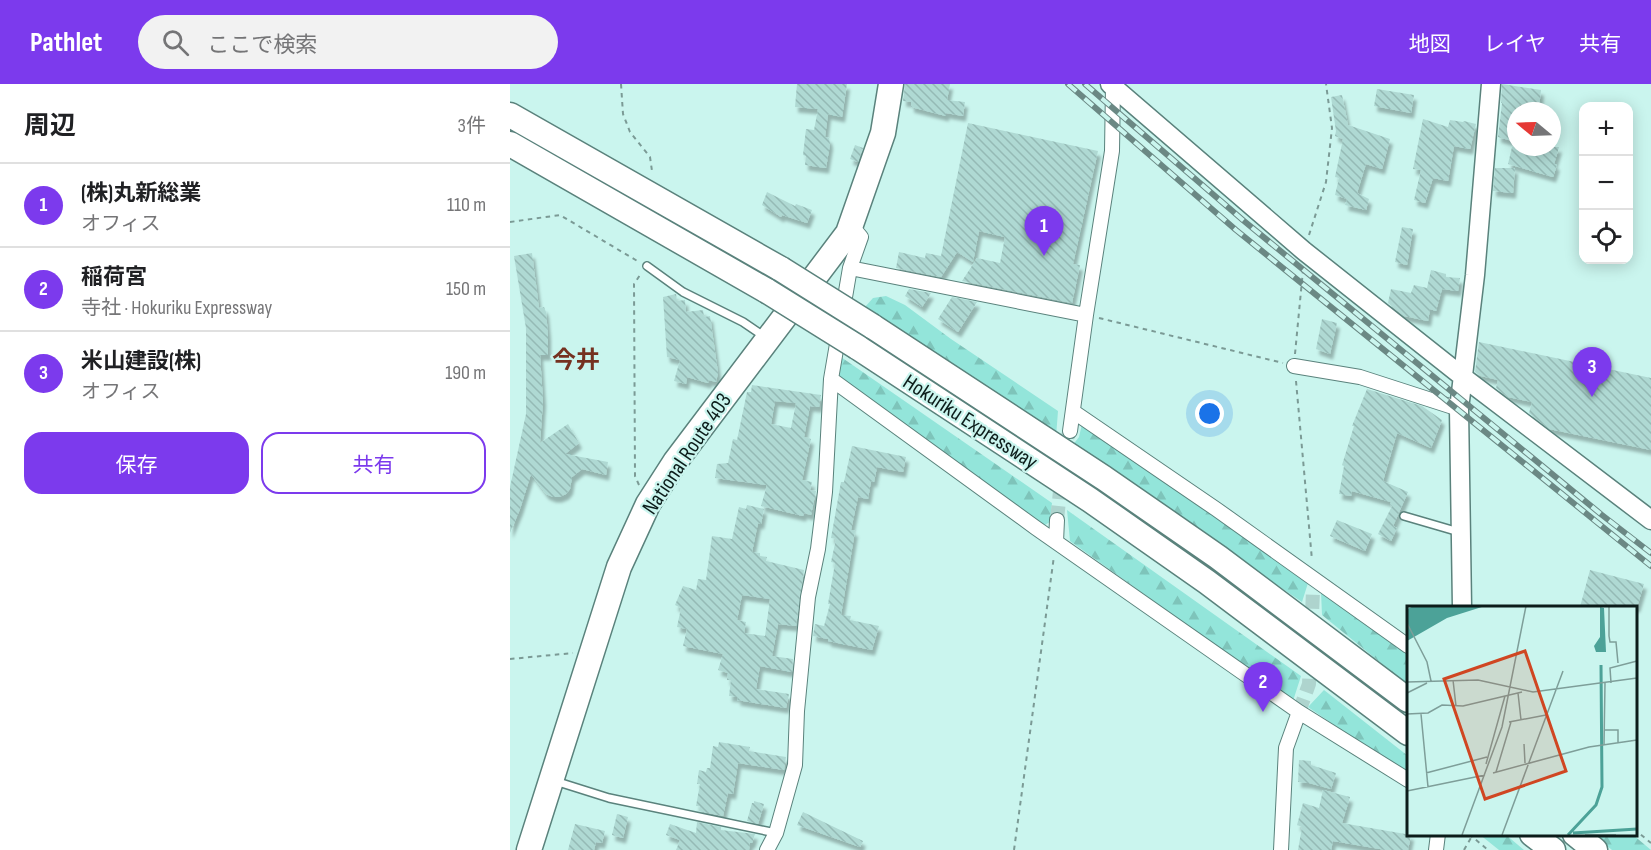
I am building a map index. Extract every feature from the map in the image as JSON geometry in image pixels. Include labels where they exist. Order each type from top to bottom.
[{"type":"highway","name":"National Route 403","points":[[529,850],[619,567],[648,504],[675,462],[848,233],[883,133],[891,84]]},
{"type":"highway","name":"Hokuriku Expressway","points":[[510,115],[781,269],[872,326],[1104,478],[1218,557],[1407,699]]},
{"type":"highway","name":"Hokuriku Expressway","points":[[510,144],[766,291],[857,347],[1090,500],[1207,582],[1407,732]]},
{"type":"highway","points":[[1533,835],[1552,850]]},
{"type":"highway","points":[[1576,835],[1594,850]]},
{"type":"street","points":[[1462,606],[1459,532],[1459,409],[1475,275],[1491,84]]},
{"type":"street","points":[[1111,85],[1304,251],[1463,377],[1651,520]]},
{"type":"street","points":[[1070,431],[1112,151],[1111,85]]},
{"type":"street","points":[[767,850],[776,833],[795,765],[797,711],[808,597],[818,549],[825,492],[831,379],[850,268],[861,237],[851,225]]},
{"type":"street","points":[[850,268],[1086,315]]},
{"type":"street","points":[[1294,366],[1360,377],[1459,409]]},
{"type":"street","points":[[831,379],[1056,542],[1299,712],[1407,779]]},
{"type":"street","points":[[1074,412],[1313,584],[1407,645]]},
{"type":"street","points":[[1056,542],[1057,520]]},
{"type":"street","points":[[1281,850],[1286,748],[1299,712]]},
{"type":"street","points":[[1436,850],[1438,835]]},
{"type":"lane","points":[[647,266],[683,292],[743,322],[767,338]]},
{"type":"lane","points":[[1404,516],[1459,532]]},
{"type":"lane","points":[[552,780],[609,798],[776,833]]},
{"type":"path","points":[[621,84],[623,114],[630,132],[650,157],[652,171]]},
{"type":"path","points":[[1313,584],[1294,366],[1304,251],[1326,182],[1332,128],[1326,84]]},
{"type":"path","points":[[510,222],[560,215],[647,266],[634,284],[634,476],[648,504]]},
{"type":"path","points":[[1086,315],[1294,366]]},
{"type":"path","points":[[1014,850],[1056,542]]},
{"type":"path","points":[[510,660],[578,652],[591,655]]},
{"type":"path","points":[[1636,830],[1651,843]]},
{"type":"path","points":[[1464,850],[1470,835],[1488,850]]},
{"type":"green space","points":[[886,296],[905,305],[1058,411],[1056,437],[865,307],[873,298]]},
{"type":"green space","points":[[841,357],[1052,503],[1050,522],[1043,526],[838,375]]},
{"type":"green space","points":[[1082,424],[1213,513],[1308,583],[1302,602],[1072,446],[1079,437]]},
{"type":"green space","points":[[1067,510],[1301,676],[1293,701],[1070,541]]},
{"type":"green space","points":[[1321,592],[1407,654],[1407,684],[1322,615]]},
{"type":"green space","points":[[1324,690],[1407,755],[1407,775],[1308,707]]},
{"type":"green space","points":[[1480,835],[1506,835],[1524,850],[1499,850]]},
{"type":"green space","points":[[1593,835],[1633,835],[1651,850],[1612,850]]},
{"type":"building","points":[[797,84],[847,84],[842,117],[828,114],[825,137],[829,138],[830,144],[826,168],[805,165],[806,156],[803,155],[806,129],[814,130],[818,109],[795,107]]},
{"type":"building","points":[[905,84],[950,84],[947,100],[965,102],[963,116],[946,113],[946,116],[911,107],[911,102],[903,101]]},
{"type":"building","points":[[1502,84],[1541,90],[1540,102],[1507,102],[1507,140],[1498,137]]},
{"type":"building","points":[[1377,89],[1414,95],[1411,113],[1374,106]]},
{"type":"building","points":[[1342,95],[1348,125],[1390,139],[1382,169],[1366,164],[1357,193],[1369,199],[1366,210],[1345,205],[1347,199],[1335,195],[1339,178],[1335,177],[1343,139],[1335,136],[1331,97]]},
{"type":"building","points":[[1423,119],[1448,127],[1450,120],[1476,124],[1470,149],[1454,146],[1448,181],[1433,178],[1425,203],[1414,200],[1421,170],[1413,169]]},
{"type":"building","points":[[968,123],[1098,151],[1073,264],[1080,265],[1072,303],[962,281],[977,258],[1000,263],[1005,237],[979,231],[973,262],[957,252],[941,277],[896,268],[899,252],[925,258],[926,253],[941,256]]},
{"type":"building","points":[[855,145],[863,148],[858,162],[850,159]]},
{"type":"building","points":[[1510,156],[1556,156],[1554,164],[1557,165],[1553,177],[1508,164]]},
{"type":"building","points":[[1495,168],[1515,168],[1513,193],[1493,191]]},
{"type":"building","points":[[767,192],[795,206],[796,204],[812,210],[807,223],[782,215],[781,217],[762,205]]},
{"type":"building","points":[[1402,227],[1413,229],[1407,265],[1395,262]]},
{"type":"building","points":[[532,253],[539,308],[544,307],[546,312],[548,335],[548,355],[540,355],[543,401],[540,443],[568,424],[579,443],[565,454],[608,462],[606,475],[582,469],[572,477],[570,489],[566,494],[559,497],[546,494],[531,474],[510,533],[510,487],[526,414],[526,328],[514,256]]},
{"type":"building","points":[[1431,270],[1446,274],[1446,277],[1460,278],[1458,291],[1442,289],[1436,311],[1430,309],[1428,321],[1404,316],[1388,303],[1391,289],[1411,293],[1414,285],[1427,288]]},
{"type":"building","points":[[909,289],[931,293],[922,307],[905,296]]},
{"type":"building","points":[[676,294],[677,301],[685,300],[686,312],[703,310],[704,317],[710,316],[718,373],[716,382],[709,380],[708,383],[687,377],[686,384],[674,381],[680,360],[667,357],[663,297]]},
{"type":"building","points":[[952,297],[977,302],[958,332],[938,319]]},
{"type":"building","points":[[1322,319],[1337,323],[1330,354],[1316,349]]},
{"type":"building","points":[[1479,342],[1651,378],[1651,450],[1549,429],[1529,413],[1532,402],[1508,397],[1496,388],[1498,380],[1481,376],[1475,372]]},
{"type":"building","points":[[752,385],[821,395],[819,407],[810,406],[804,437],[811,439],[802,480],[812,482],[810,490],[816,491],[811,515],[804,513],[803,516],[761,506],[767,485],[715,478],[717,464],[728,463],[733,439],[737,440],[747,392],[751,392]],"holes":[[[775,401],[796,403],[791,428],[771,424]]]},
{"type":"building","points":[[1367,389],[1422,406],[1442,420],[1431,448],[1397,433],[1383,481],[1408,492],[1393,526],[1397,528],[1391,541],[1378,534],[1392,506],[1391,502],[1352,491],[1351,496],[1339,494],[1344,466],[1342,465],[1354,426],[1352,426]]},
{"type":"building","points":[[852,446],[906,457],[903,472],[877,467],[874,482],[871,481],[868,499],[858,497],[851,530],[855,531],[841,615],[851,616],[850,620],[879,626],[872,650],[813,636],[815,624],[824,626],[830,604],[828,604],[835,563],[831,562],[836,539],[831,538],[841,482],[844,482]]},
{"type":"building","points":[[747,505],[764,509],[761,524],[758,523],[752,552],[767,557],[766,561],[804,570],[796,626],[778,624],[772,656],[793,659],[792,672],[760,666],[756,689],[789,694],[786,708],[737,700],[738,697],[729,696],[731,680],[727,680],[728,673],[718,670],[723,654],[683,646],[687,629],[677,627],[681,608],[675,605],[683,586],[696,590],[698,579],[706,580],[712,536],[732,539],[739,507],[746,509]],"holes":[[[742,595],[770,599],[765,636],[744,633],[746,622],[737,620]]]},
{"type":"building","points":[[1337,520],[1372,534],[1365,551],[1330,536]]},
{"type":"building","points":[[1590,570],[1644,584],[1637,607],[1580,606]]},
{"type":"building","points":[[719,742],[750,747],[749,751],[786,757],[784,770],[738,763],[733,794],[728,793],[723,816],[699,811],[700,806],[696,806],[700,784],[697,784],[699,770],[706,772],[707,768],[710,768],[713,746],[718,747]]},
{"type":"building","points":[[1299,760],[1311,761],[1311,765],[1336,773],[1331,789],[1298,782]]},
{"type":"building","points":[[1323,790],[1350,797],[1342,823],[1411,835],[1408,850],[1386,850],[1333,841],[1331,850],[1298,850],[1302,827],[1297,825],[1303,803],[1319,808]]},
{"type":"building","points":[[754,801],[764,804],[758,824],[747,821]]},
{"type":"building","points":[[803,812],[863,841],[860,847],[797,825]]},
{"type":"building","points":[[617,814],[628,817],[623,838],[612,835]]},
{"type":"building","points":[[697,822],[721,827],[721,830],[755,834],[749,850],[676,850],[680,840],[666,835],[670,824],[696,833]]},
{"type":"building","points":[[575,824],[605,831],[602,843],[596,842],[594,850],[568,850]]},
{"type":"tunnel","points":[[1057,520],[1065,443],[1070,431]]},
{"type":"tunnel","points":[[1299,712],[1309,684],[1313,591]]},
{"type":"railway","points":[[1068,84],[1236,230],[1651,566]]},
{"type":"railway","points":[[1085,84],[1244,221],[1651,553]]},
{"type":"place","name":"(株)丸新総業","points":[[1044,256]]},
{"type":"place","name":"米山建設(株)","points":[[1592,397]]},
{"type":"place","name":"稲荷宮","points":[[1263,712]]},
{"type":"district","name":"今井","points":[[576,360]]}]
